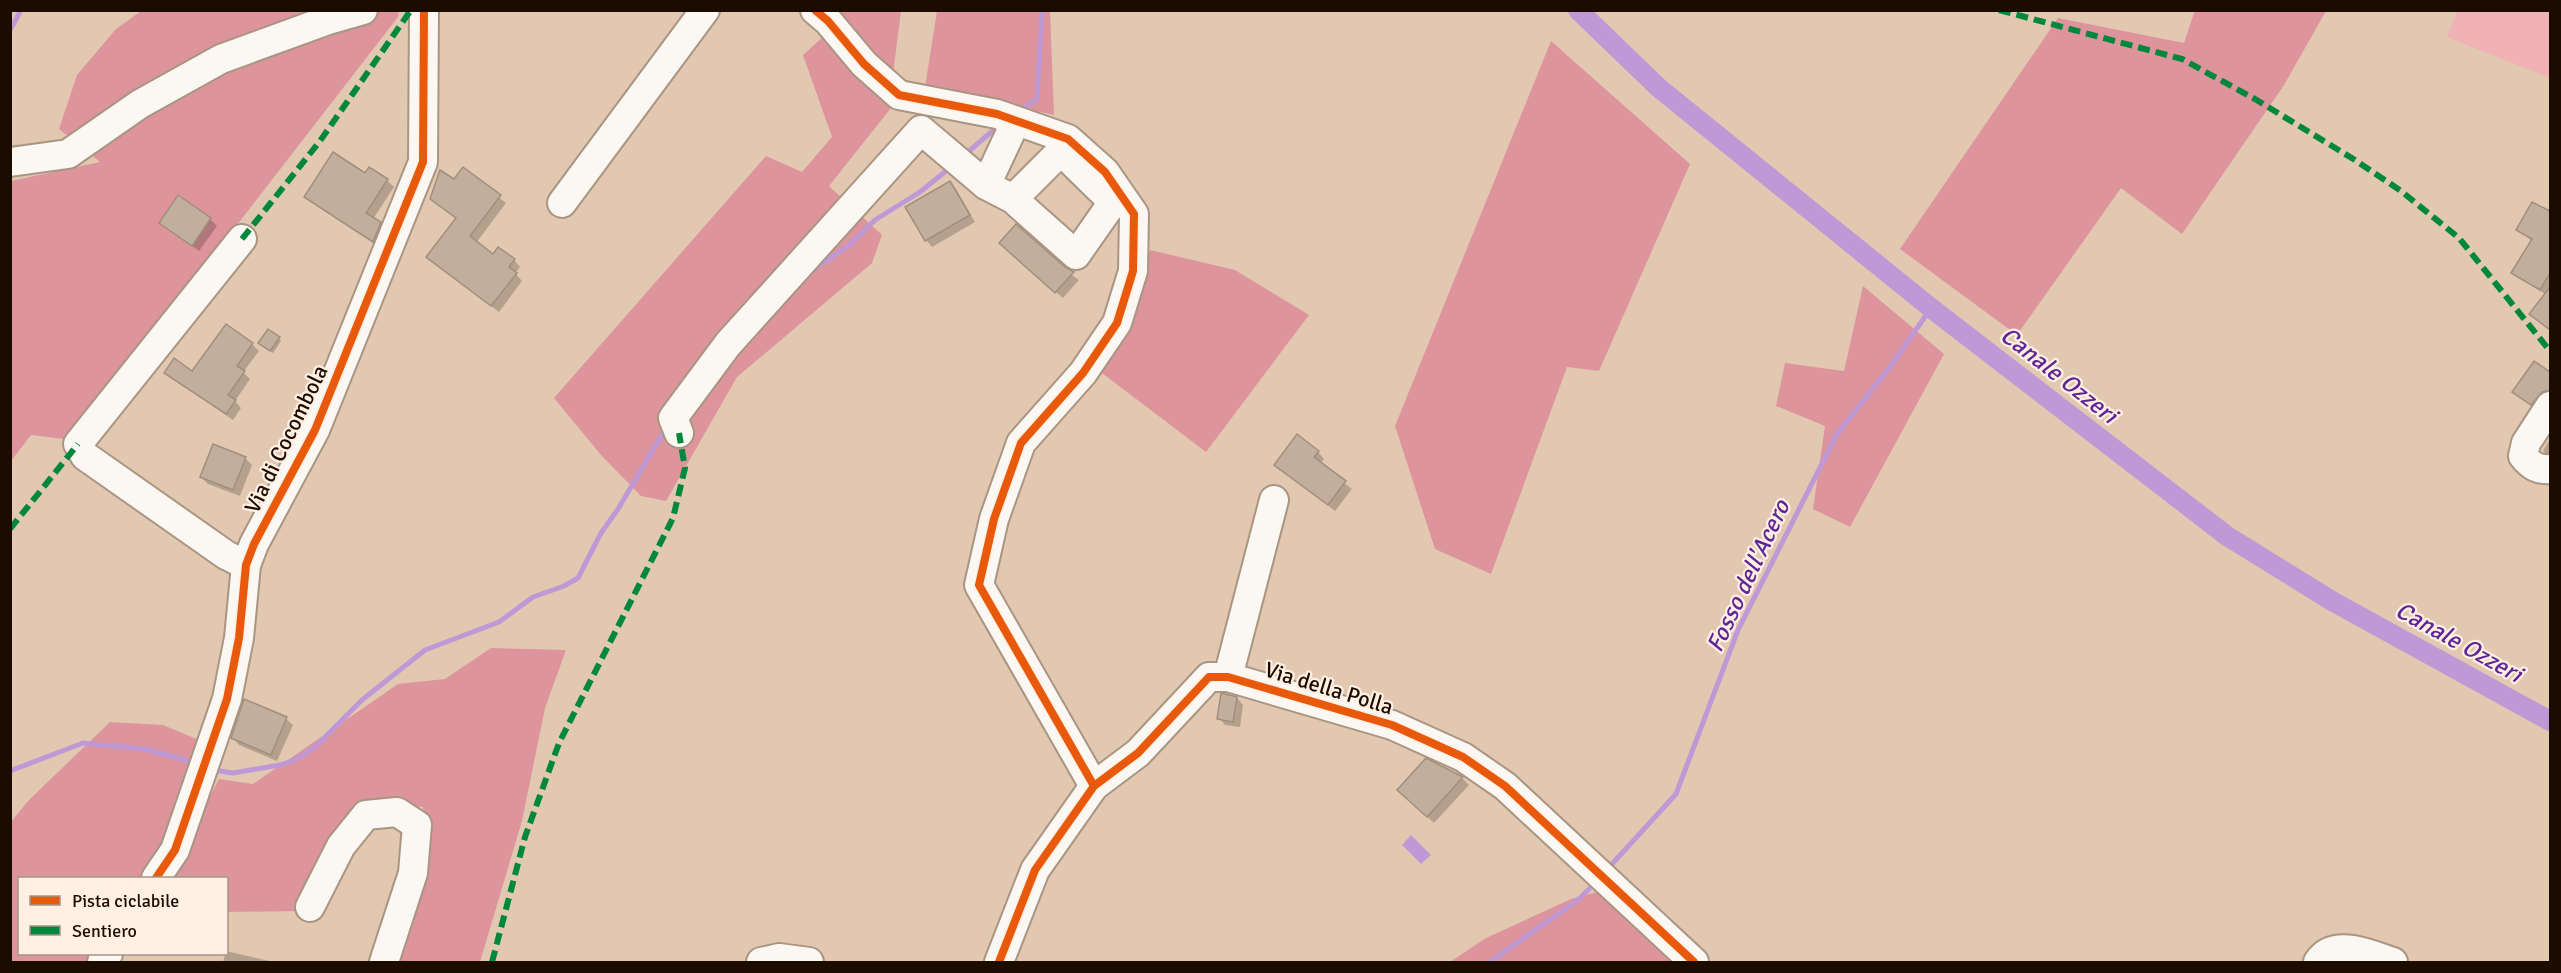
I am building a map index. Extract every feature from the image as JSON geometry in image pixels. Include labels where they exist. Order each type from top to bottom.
[{"type":"street","points":[[10,162],[68,154],[140,104],[221,58],[363,10]]},
{"type":"street","name":"Via di Cocombola","points":[[157,877],[175,850],[227,699],[239,638],[246,565],[254,544],[315,430],[423,162],[424,10]]},
{"type":"street","points":[[562,202],[705,10]]},
{"type":"street","points":[[815,10],[828,21],[864,64],[899,95],[997,114],[1068,139],[1105,172],[1134,214],[1133,271],[1117,323],[1083,372],[1021,443],[994,519],[979,585],[1094,786]]},
{"type":"street","points":[[986,185],[1016,121]]},
{"type":"street","points":[[679,433],[673,418],[728,344],[921,130],[986,185],[1013,199]]},
{"type":"street","points":[[242,239],[78,444],[86,456],[226,555],[246,565]]},
{"type":"street","points":[[2550,406],[2526,442],[2523,456],[2529,464],[2541,470],[2550,469]]},
{"type":"street","points":[[1228,677],[1274,500]]},
{"type":"street","name":"Via della Polla","points":[[999,963],[1035,870],[1094,786],[1138,753],[1209,677],[1228,677],[1392,725],[1463,757],[1504,786],[1694,963]]},
{"type":"street","points":[[310,907],[341,846],[366,815],[397,812],[417,825],[413,873],[384,963]]},
{"type":"street","points":[[2318,963],[2322,957],[2339,950],[2358,951],[2393,963]]},
{"type":"street","points":[[761,963],[779,958],[809,963]]},
{"type":"shaded area","points":[[2195,10],[2326,11],[2284,85],[2182,234],[2121,188],[2017,335],[1900,249],[2058,18],[2184,43]]},
{"type":"shaded area","points":[[141,11],[399,11],[398,17],[121,375],[64,439],[31,435],[11,461],[11,181],[100,162],[59,129],[77,75],[116,29]]},
{"type":"shaded area","points":[[830,11],[901,11],[893,74]]},
{"type":"shaded area","points":[[937,11],[1050,11],[1054,115],[925,87]]},
{"type":"shaded area","points":[[2457,11],[2550,11],[2550,78],[2447,37]]},
{"type":"shaded area","points":[[824,36],[891,108],[829,186],[882,235],[872,263],[737,377],[666,501],[641,496],[601,455],[554,398],[766,156],[802,172],[832,137],[803,55]]},
{"type":"shaded area","points":[[1551,41],[1690,164],[1599,371],[1567,367],[1491,574],[1435,549],[1395,426]]},
{"type":"shaded area","points":[[1150,250],[1235,270],[1309,315],[1206,452],[1098,370],[1135,308]]},
{"type":"shaded area","points":[[1863,286],[1944,354],[1850,527],[1813,509],[1825,426],[1776,406],[1785,363],[1844,371]]},
{"type":"shaded area","points":[[491,648],[566,650],[545,708],[522,821],[480,962],[396,962],[429,850],[423,807],[360,800],[326,846],[301,911],[228,912],[228,877],[169,877],[219,779],[253,784],[398,684],[445,679]]},
{"type":"shaded area","points":[[110,722],[163,725],[199,740],[180,812],[144,877],[18,877],[18,955],[98,955],[94,962],[11,962],[10,823],[29,800]]},
{"type":"shaded area","points":[[1411,835],[1431,855],[1421,864],[1402,845]]},
{"type":"shaded area","points":[[1597,892],[1672,962],[1450,962],[1486,938],[1571,899]]},
{"type":"building","points":[[333,152],[365,173],[369,167],[388,179],[366,213],[381,222],[373,242],[304,197]]},
{"type":"building","points":[[463,167],[501,195],[470,236],[493,254],[498,247],[515,259],[509,267],[517,273],[491,306],[426,257],[456,218],[430,199],[440,170],[454,179]]},
{"type":"building","points":[[950,181],[970,215],[925,241],[905,207]]},
{"type":"building","points":[[178,195],[211,218],[192,246],[159,223]]},
{"type":"building","points":[[2532,202],[2550,211],[2550,273],[2540,290],[2511,273],[2532,239],[2516,230]]},
{"type":"building","points":[[1016,224],[1065,267],[1074,272],[1055,293],[999,243]]},
{"type":"building","points":[[2550,287],[2550,330],[2529,314]]},
{"type":"building","points":[[226,324],[253,343],[237,366],[245,371],[228,395],[236,400],[226,414],[164,373],[174,358],[192,371]]},
{"type":"building","points":[[268,329],[280,337],[270,351],[258,343]]},
{"type":"building","points":[[2534,361],[2550,372],[2550,390],[2542,392],[2531,405],[2512,392]]},
{"type":"building","points":[[1297,434],[1319,451],[1314,457],[1346,481],[1328,505],[1274,465]]},
{"type":"building","points":[[213,444],[246,457],[233,490],[200,477]]},
{"type":"building","points":[[1221,693],[1237,697],[1233,722],[1217,719]]},
{"type":"building","points":[[244,699],[287,717],[271,755],[231,738]]},
{"type":"building","points":[[1426,758],[1463,777],[1427,817],[1397,790]]},
{"type":"waterway","points":[[10,30],[21,10]]},
{"type":"waterway","points":[[1025,107],[1037,99],[1042,10]]},
{"type":"waterway","name":"Canale Ozzeri","points":[[1578,10],[1659,88],[1931,308],[2227,536],[2332,601],[2550,721]]},
{"type":"waterway","points":[[969,151],[996,128]]},
{"type":"waterway","points":[[812,270],[847,247],[875,220],[920,192],[946,171]]},
{"type":"waterway","name":"Fosso dell'Acero","points":[[1612,864],[1676,794],[1738,630],[1837,434],[1893,363],[1931,308]]},
{"type":"waterway","points":[[214,770],[233,773],[280,765],[295,760],[316,746],[362,700],[425,650],[499,622],[533,597],[564,586],[578,578],[601,533],[618,509],[663,433]]},
{"type":"waterway","points":[[10,771],[83,743],[145,749],[196,763]]},
{"type":"waterway","name":"Fosso dell'Acero","points":[[1490,962],[1579,899],[1589,889]]},
{"type":"marked path","points":[[242,239],[320,141],[411,10]]},
{"type":"marked path","points":[[1999,10],[2182,59],[2255,99],[2355,160],[2401,191],[2459,238],[2550,351]]},
{"type":"marked path","points":[[492,962],[525,837],[559,743],[673,518],[685,468],[679,433]]},
{"type":"marked path","points":[[10,529],[78,444]]},
{"type":"cycle path","points":[[157,877],[175,850],[227,699],[239,638],[246,565],[254,544],[315,430],[423,162],[424,10]]},
{"type":"cycle path","points":[[815,10],[828,21],[864,64],[899,95],[997,114],[1068,139],[1105,172],[1134,214],[1133,271],[1117,323],[1083,373],[1021,443],[994,519],[979,585],[1094,786]]},
{"type":"cycle path","points":[[999,962],[1035,870],[1094,786],[1138,753],[1209,677],[1228,677],[1392,725],[1463,757],[1505,786],[1694,962]]}]
